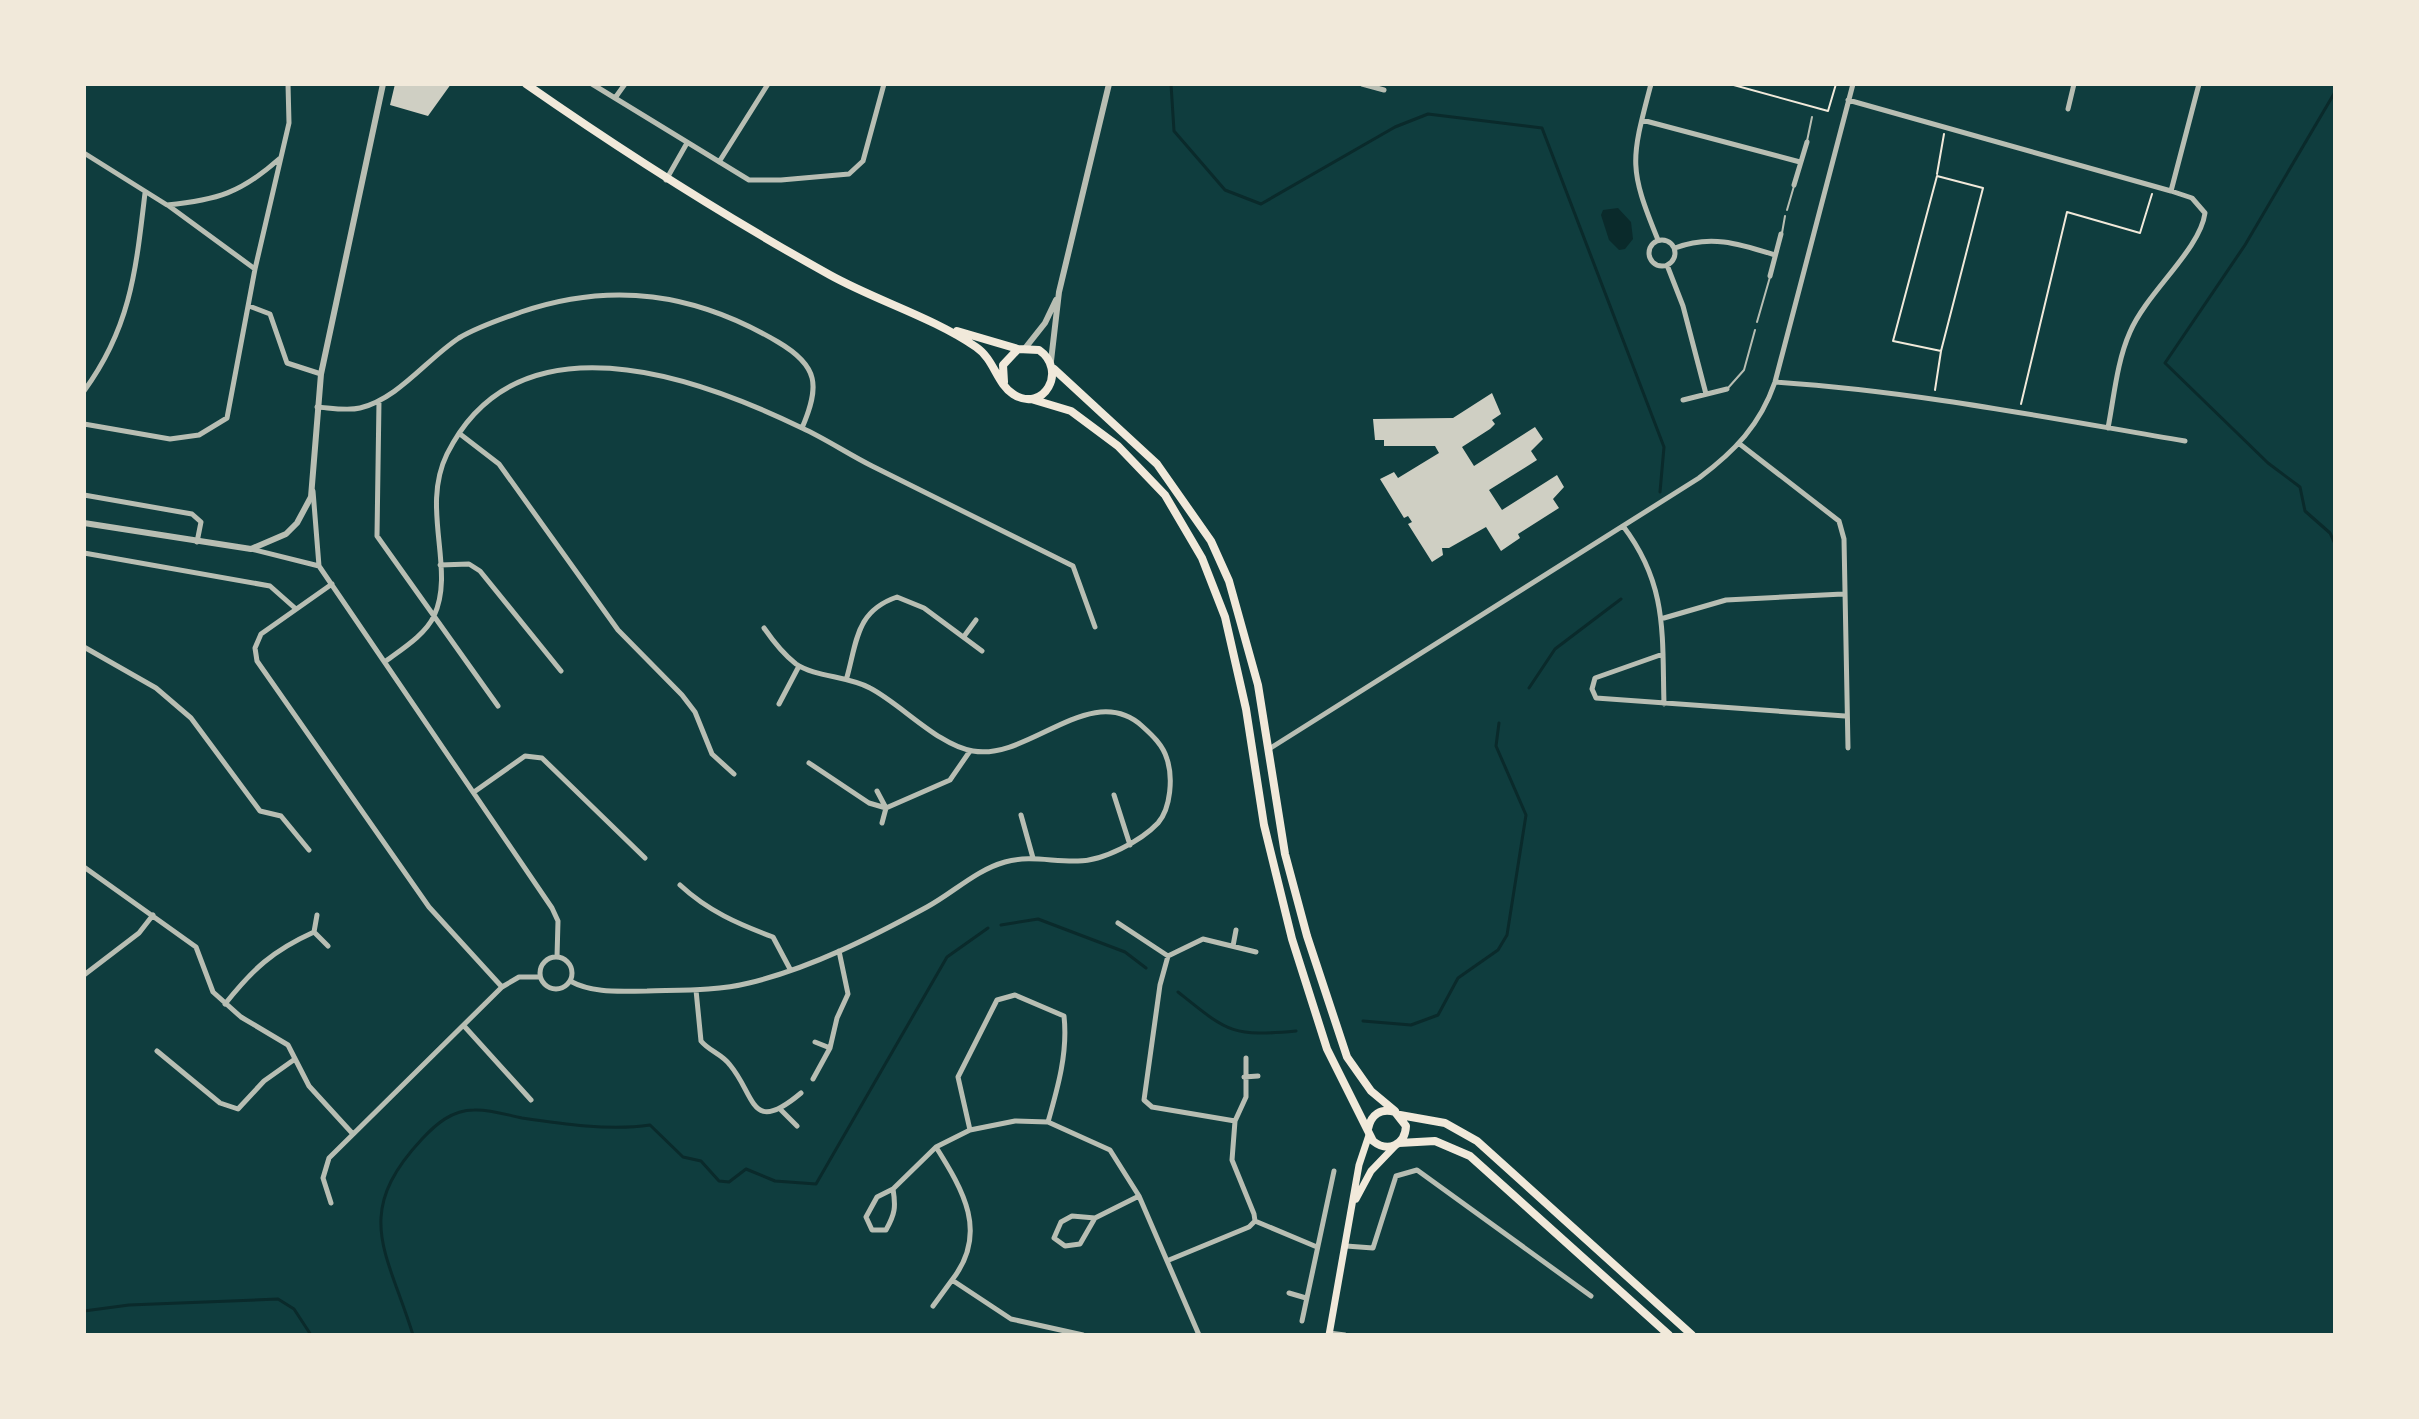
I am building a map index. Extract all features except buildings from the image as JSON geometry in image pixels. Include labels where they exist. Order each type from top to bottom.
[{"type":"main road","points":[[526,84],[666,180],[843,282],[979,349],[1015,396],[1075,413],[1126,453],[1165,495],[1202,558],[1225,617],[1246,709],[1264,825],[1292,939],[1327,1049],[1369,1132],[1377,1145],[1435,1141],[1470,1156],[1669,1335]]},
{"type":"main road","points":[[937,326],[1039,350],[1081,398],[1157,464],[1211,541],[1239,611],[1269,749],[1268,765],[1297,903],[1347,1057],[1371,1091],[1398,1113],[1406,1132],[1371,1171],[1352,1208]]},
{"type":"main road","points":[[1004,382],[1003,365],[1022,348]]},
{"type":"main road","points":[[1031,399],[1046,392],[1052,365]]},
{"type":"main road","points":[[1329,1334],[1359,1165],[1369,1132],[1377,1113],[1398,1113],[1445,1123],[1477,1141],[1692,1335]]},
{"type":"street","points":[[84,424],[170,439],[199,435],[227,418],[255,269],[289,123],[288,84]]},
{"type":"street","points":[[251,549],[274,541],[297,523],[311,497],[321,374],[383,84]]},
{"type":"street","points":[[592,84],[749,180],[849,174],[863,161],[884,84]]},
{"type":"street","points":[[615,98],[625,84]]},
{"type":"street","points":[[719,162],[768,84]]},
{"type":"street","points":[[1052,365],[1059,292],[1109,84]]},
{"type":"street","points":[[1362,84],[1384,90]]},
{"type":"street","points":[[1651,84],[1633,164],[1636,187],[1658,240]]},
{"type":"street","points":[[1269,749],[1699,478],[1741,445],[1762,414],[1775,382],[1853,84]]},
{"type":"street","points":[[2068,109],[2074,84]]},
{"type":"street","points":[[2171,191],[2199,84]]},
{"type":"street","points":[[1848,100],[2171,191],[2192,198],[2205,213],[2203,227],[2154,289],[2129,332],[2108,428]]},
{"type":"street","points":[[1642,120],[1800,162]]},
{"type":"street","points":[[1794,185],[1807,142]]},
{"type":"street","points":[[666,180],[687,143]]},
{"type":"street","points":[[84,153],[167,205],[255,269]]},
{"type":"street","points":[[167,205],[227,195],[252,183],[279,159]]},
{"type":"street","points":[[84,391],[105,361],[127,313],[146,192]]},
{"type":"street","points":[[1770,276],[1781,234]]},
{"type":"street","points":[[1658,240],[1668,241],[1675,248],[1675,258],[1667,265],[1657,265],[1650,258],[1650,247],[1658,240]]},
{"type":"street","points":[[1675,248],[1692,241],[1727,241],[1775,255]]},
{"type":"street","points":[[1667,265],[1683,306],[1706,394]]},
{"type":"street","points":[[316,407],[358,409],[379,401],[460,337],[501,319],[552,301],[622,292],[672,299],[720,313],[795,352],[810,370],[814,383],[812,405],[802,428]]},
{"type":"street","points":[[1022,348],[1045,323],[1059,292]]},
{"type":"street","points":[[249,306],[270,314],[287,363],[321,374]]},
{"type":"street","points":[[386,661],[413,641],[434,617],[441,592],[435,522],[438,484],[446,455],[477,409],[508,385],[546,371],[589,368],[637,370],[700,386],[802,428],[857,459],[1073,566],[1095,627]]},
{"type":"street","points":[[1775,382],[1845,386],[2185,441]]},
{"type":"street","points":[[1683,400],[1727,389]]},
{"type":"street","points":[[379,401],[377,536],[498,706]]},
{"type":"street","points":[[460,434],[499,464],[618,630],[643,652],[695,712],[712,754],[734,774]]},
{"type":"street","points":[[1741,445],[1839,521],[1844,539],[1848,748]]},
{"type":"street","points":[[313,482],[319,566],[386,661],[558,921],[557,957]]},
{"type":"street","points":[[84,495],[192,514],[201,522],[197,542]]},
{"type":"street","points":[[84,523],[251,549],[319,566]]},
{"type":"street","points":[[1623,526],[1639,547],[1664,618],[1664,704]]},
{"type":"street","points":[[84,553],[270,586],[296,609]]},
{"type":"street","points":[[440,565],[469,564],[480,571],[561,671]]},
{"type":"street","points":[[332,584],[258,638],[257,661],[429,907],[502,987]]},
{"type":"street","points":[[1664,618],[1726,600],[1843,594]]},
{"type":"street","points":[[847,677],[862,625],[872,608],[897,597],[965,635],[982,651]]},
{"type":"street","points":[[965,635],[976,620]]},
{"type":"street","points":[[570,981],[583,988],[611,992],[696,990],[749,983],[839,951],[929,906],[982,871],[1005,862],[1033,858],[1081,862],[1130,845],[1157,824],[1165,812],[1170,784],[1167,759],[1155,737],[1135,720],[1112,712],[1090,713],[1014,748],[995,753],[970,751],[953,744],[871,688],[847,677],[799,666],[764,628]]},
{"type":"street","points":[[84,647],[156,688],[191,718],[260,811],[281,816],[309,850]]},
{"type":"street","points":[[1663,654],[1595,678],[1592,689],[1596,698],[1845,716]]},
{"type":"street","points":[[779,704],[799,666]]},
{"type":"street","points":[[809,763],[869,803],[886,808],[950,780],[970,751]]},
{"type":"street","points":[[474,792],[525,756],[542,758],[645,858]]},
{"type":"street","points":[[877,791],[886,808],[882,823]]},
{"type":"street","points":[[1114,795],[1130,845]]},
{"type":"street","points":[[1021,815],[1033,858]]},
{"type":"street","points":[[84,867],[196,947],[205,980],[225,1004],[288,1045],[323,1105],[352,1133]]},
{"type":"street","points":[[680,885],[700,903],[731,921],[773,937],[790,969]]},
{"type":"street","points":[[84,975],[139,933],[153,915]]},
{"type":"street","points":[[314,932],[317,915]]},
{"type":"street","points":[[1118,923],[1168,956]]},
{"type":"street","points":[[1233,946],[1236,930]]},
{"type":"street","points":[[225,1004],[251,971],[280,947],[314,932]]},
{"type":"street","points":[[314,932],[328,946]]},
{"type":"street","points":[[1235,1121],[1152,1107],[1144,1100],[1160,985],[1168,956],[1203,939],[1256,952]]},
{"type":"street","points":[[813,1079],[830,1048],[837,1018],[848,994],[839,951]]},
{"type":"street","points":[[540,977],[543,964],[557,957]]},
{"type":"street","points":[[331,1203],[323,1184],[325,1164],[352,1133],[465,1027],[502,987],[519,977],[540,977],[552,989],[562,988],[570,981],[570,965],[557,957]]},
{"type":"street","points":[[696,990],[701,1041],[730,1063],[754,1106],[767,1112],[781,1110],[801,1093]]},
{"type":"street","points":[[970,1130],[959,1092],[960,1069],[997,1000],[1015,995],[1064,1016],[1066,1035],[1059,1081],[1048,1122]]},
{"type":"street","points":[[465,1027],[531,1100]]},
{"type":"street","points":[[815,1042],[830,1048]]},
{"type":"street","points":[[157,1051],[220,1103],[238,1109],[264,1081],[295,1059]]},
{"type":"street","points":[[1246,1058],[1246,1097],[1235,1121],[1232,1160],[1255,1221],[1317,1247]]},
{"type":"street","points":[[1244,1077],[1258,1076]]},
{"type":"street","points":[[781,1110],[797,1126]]},
{"type":"street","points":[[893,1189],[896,1210],[893,1218],[886,1230],[872,1230],[866,1217],[877,1197],[893,1189],[936,1147],[970,1130],[1015,1121],[1048,1122],[1110,1150],[1139,1196],[1199,1335]]},
{"type":"street","points":[[933,1306],[963,1267],[971,1226],[965,1194],[936,1147]]},
{"type":"street","points":[[1346,1246],[1373,1248],[1396,1176],[1417,1170],[1591,1296]]},
{"type":"street","points":[[1302,1321],[1334,1171]]},
{"type":"street","points":[[1095,1218],[1080,1244],[1065,1246],[1054,1238],[1061,1222],[1072,1216],[1095,1218],[1139,1196]]},
{"type":"street","points":[[1169,1260],[1249,1227],[1255,1221]]},
{"type":"street","points":[[952,1280],[1011,1319],[1083,1335]]},
{"type":"street","points":[[1289,1293],[1306,1298]]},
{"type":"street","points":[[1329,1334],[1345,1335]]},
{"type":"lane","points":[[1807,142],[1812,117]]},
{"type":"lane","points":[[1787,210],[1794,185]]},
{"type":"lane","points":[[1781,234],[1785,216]]},
{"type":"lane","points":[[1757,322],[1770,276]]},
{"type":"lane","points":[[1727,389],[1744,370],[1755,330]]},
{"type":"path","points":[[1730,84],[1828,111],[1836,84]]},
{"type":"path","points":[[1941,351],[1893,341],[1937,176],[1936,163],[1946,127]]},
{"type":"path","points":[[1933,399],[1941,351],[1983,188],[1937,176]]},
{"type":"path","points":[[2019,413],[2067,212],[2140,233],[2155,187]]},
{"type":"water","points":[[1618,208],[1631,222],[1633,239],[1625,249],[1619,250],[1609,240],[1601,215],[1603,210]]},
{"type":"waterway","points":[[1171,84],[1174,131],[1225,190],[1261,204],[1395,127],[1428,114],[1542,128],[1664,447],[1660,492]]},
{"type":"waterway","points":[[2335,92],[2245,245],[2165,363],[2268,463],[2300,487],[2305,511],[2330,533],[2335,544]]},
{"type":"waterway","points":[[1529,688],[1555,649],[1621,599]]},
{"type":"waterway","points":[[1363,1021],[1411,1025],[1438,1015],[1458,978],[1498,950],[1507,935],[1526,815],[1496,746],[1499,723]]},
{"type":"waterway","points":[[1001,925],[1038,919],[1125,952],[1146,968]]},
{"type":"waterway","points":[[413,1335],[386,1256],[382,1212],[387,1189],[400,1166],[439,1123],[459,1112],[480,1110],[586,1126],[650,1125],[683,1157],[701,1161],[719,1181],[729,1182],[746,1169],[775,1181],[816,1184],[947,957],[988,928]]},
{"type":"waterway","points":[[1178,992],[1208,1016],[1231,1029],[1257,1033],[1296,1031]]},
{"type":"waterway","points":[[84,1311],[129,1305],[278,1299],[294,1309],[311,1335]]}]
